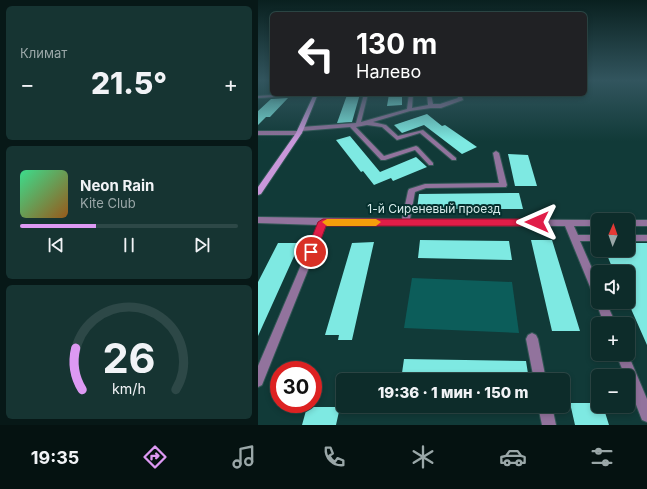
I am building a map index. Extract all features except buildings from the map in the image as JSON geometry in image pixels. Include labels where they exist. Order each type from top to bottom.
[{"type":"street","points":[[258,192],[300,131],[313,101]]},
{"type":"street","points":[[355,126],[364,101]]},
{"type":"street","points":[[409,110],[410,101]]},
{"type":"street","points":[[430,101],[431,106]]},
{"type":"street","points":[[258,133],[355,126],[409,110],[431,106],[441,106],[456,101]]},
{"type":"street","points":[[367,123],[384,126],[397,138],[421,131],[454,158]]},
{"type":"street","points":[[355,126],[384,160],[416,148],[432,164]]},
{"type":"street","points":[[405,222],[412,191],[425,186],[503,185],[496,153]]},
{"type":"street","name":"1-й Сиреневый проезд","points":[[258,220],[323,222],[591,222]]},
{"type":"street","points":[[258,381],[323,222]]},
{"type":"street","points":[[568,222],[591,277]]},
{"type":"street","points":[[635,223],[647,223]]},
{"type":"street","points":[[575,238],[591,238]]},
{"type":"street","points":[[635,238],[647,238]]},
{"type":"street","points":[[532,339],[539,373]]},
{"type":"street","points":[[625,361],[647,415]]},
{"type":"street","points":[[547,413],[549,425]]},
{"type":"shaded area","points":[[412,278],[512,282],[519,333],[404,328]]},
{"type":"slow traffic","points":[[327,222],[376,222]]},
{"type":"route","points":[[311,252],[323,222],[537,222]]}]
